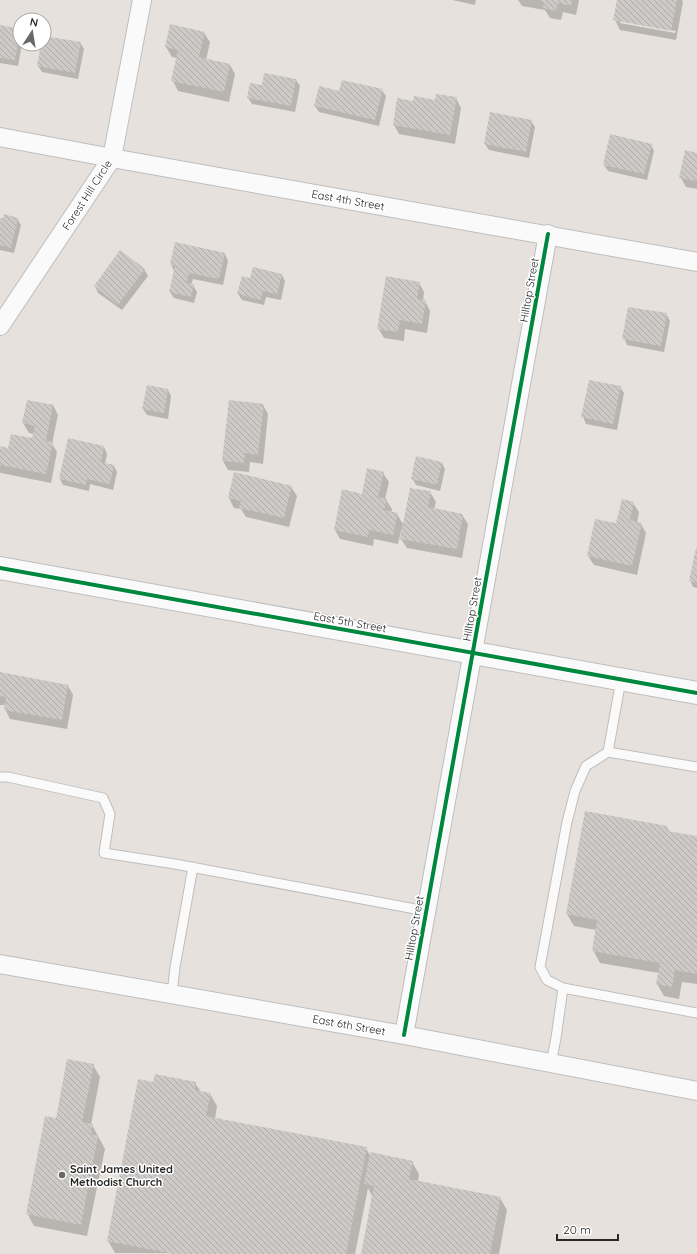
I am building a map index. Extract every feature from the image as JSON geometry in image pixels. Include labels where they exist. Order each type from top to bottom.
[{"type":"main road","name":"East 5th Street","points":[[0,568],[697,693]]},
{"type":"street","name":"Forest Hill Circle","points":[[0,326],[112,158],[142,0]]},
{"type":"street","name":"East 4th Street","points":[[0,137],[548,234],[697,262]]},
{"type":"street","name":"Hilltop Street","points":[[404,1034],[548,234]]},
{"type":"street","name":"East 6th Street","points":[[0,964],[404,1034],[697,1091]]},
{"type":"lane","points":[[608,752],[622,680]]},
{"type":"lane","points":[[697,767],[608,752],[586,766],[575,791],[567,822],[540,967],[547,980],[563,988],[697,1013]]},
{"type":"lane","points":[[0,777],[8,777],[103,798],[110,814],[104,854],[193,867],[426,911]]},
{"type":"lane","points":[[172,994],[175,967],[193,867]]},
{"type":"lane","points":[[551,1063],[563,988]]},
{"type":"building","points":[[539,0],[572,0],[571,6],[558,3],[556,11],[543,8],[544,2]]},
{"type":"building","points":[[617,0],[677,0],[671,31],[613,20]]},
{"type":"building","points":[[170,24],[205,32],[199,57],[230,64],[224,92],[171,81],[178,50],[165,47]]},
{"type":"building","points":[[0,25],[12,27],[12,52],[16,52],[15,60],[0,58]]},
{"type":"building","points":[[52,37],[81,42],[75,73],[37,66],[40,52],[52,52]]},
{"type":"building","points":[[264,73],[296,79],[291,106],[247,98],[250,83],[262,85]]},
{"type":"building","points":[[342,80],[383,89],[375,120],[314,106],[319,86],[339,91]]},
{"type":"building","points":[[436,94],[457,97],[450,135],[393,125],[397,98],[413,101],[414,96],[435,100]]},
{"type":"building","points":[[490,112],[532,120],[526,152],[484,144]]},
{"type":"building","points":[[610,134],[652,144],[644,174],[603,165]]},
{"type":"building","points":[[685,150],[697,153],[697,181],[679,178]]},
{"type":"building","points":[[4,214],[18,218],[11,248],[0,245],[0,218],[3,218]]},
{"type":"building","points":[[175,242],[225,253],[219,279],[189,273],[187,283],[194,284],[191,297],[169,292],[175,266],[170,264]]},
{"type":"building","points":[[120,250],[145,269],[118,305],[94,286]]},
{"type":"building","points":[[253,267],[282,274],[277,294],[263,291],[261,300],[237,294],[242,276],[250,278]]},
{"type":"building","points":[[386,276],[420,282],[417,299],[426,300],[422,324],[400,320],[398,332],[377,329]]},
{"type":"building","points":[[628,307],[667,313],[661,346],[622,339]]},
{"type":"building","points":[[589,380],[621,386],[613,424],[581,417]]},
{"type":"building","points":[[147,385],[168,389],[164,413],[142,409]]},
{"type":"building","points":[[27,400],[53,405],[46,441],[53,442],[46,474],[0,465],[0,446],[8,448],[11,434],[32,438],[35,426],[22,423]]},
{"type":"building","points":[[229,400],[264,404],[258,455],[245,453],[244,463],[222,461]]},
{"type":"building","points":[[68,438],[104,446],[101,462],[114,465],[110,484],[87,479],[86,485],[59,479]]},
{"type":"building","points":[[416,456],[442,462],[437,485],[411,479]]},
{"type":"building","points":[[367,468],[384,472],[378,497],[387,499],[384,510],[398,513],[393,535],[369,530],[368,537],[334,530],[342,489],[362,494]]},
{"type":"building","points":[[234,472],[292,486],[284,518],[239,508],[241,501],[228,498]]},
{"type":"building","points":[[410,488],[431,491],[428,507],[463,514],[457,549],[400,539]]},
{"type":"building","points":[[622,499],[634,502],[630,520],[642,523],[632,566],[587,556],[595,519],[616,523]]},
{"type":"building","points":[[697,548],[697,583],[689,581]]},
{"type":"building","points":[[0,672],[68,685],[62,720],[4,710],[6,697],[0,696]]},
{"type":"building","points":[[585,811],[667,826],[667,831],[697,836],[697,974],[675,970],[672,987],[656,984],[660,963],[592,951],[597,920],[566,914]]},
{"type":"building","name":"Saint James United Methodist Church","points":[[67,1059],[94,1064],[82,1122],[93,1124],[91,1134],[98,1136],[81,1225],[26,1214],[45,1116],[56,1118]]},
{"type":"building","points":[[155,1074],[196,1082],[195,1090],[211,1093],[206,1116],[367,1147],[346,1254],[174,1254],[107,1241],[138,1079],[153,1082]]},
{"type":"building","points":[[370,1152],[413,1161],[409,1179],[501,1197],[490,1254],[361,1254],[374,1186],[364,1184]]},
{"type":"cycle path","points":[[404,1035],[548,234]]},
{"type":"cycle path","points":[[0,568],[697,693]]},
{"type":"place","name":"Saint James United Methodist Church","points":[[62,1175]]}]
